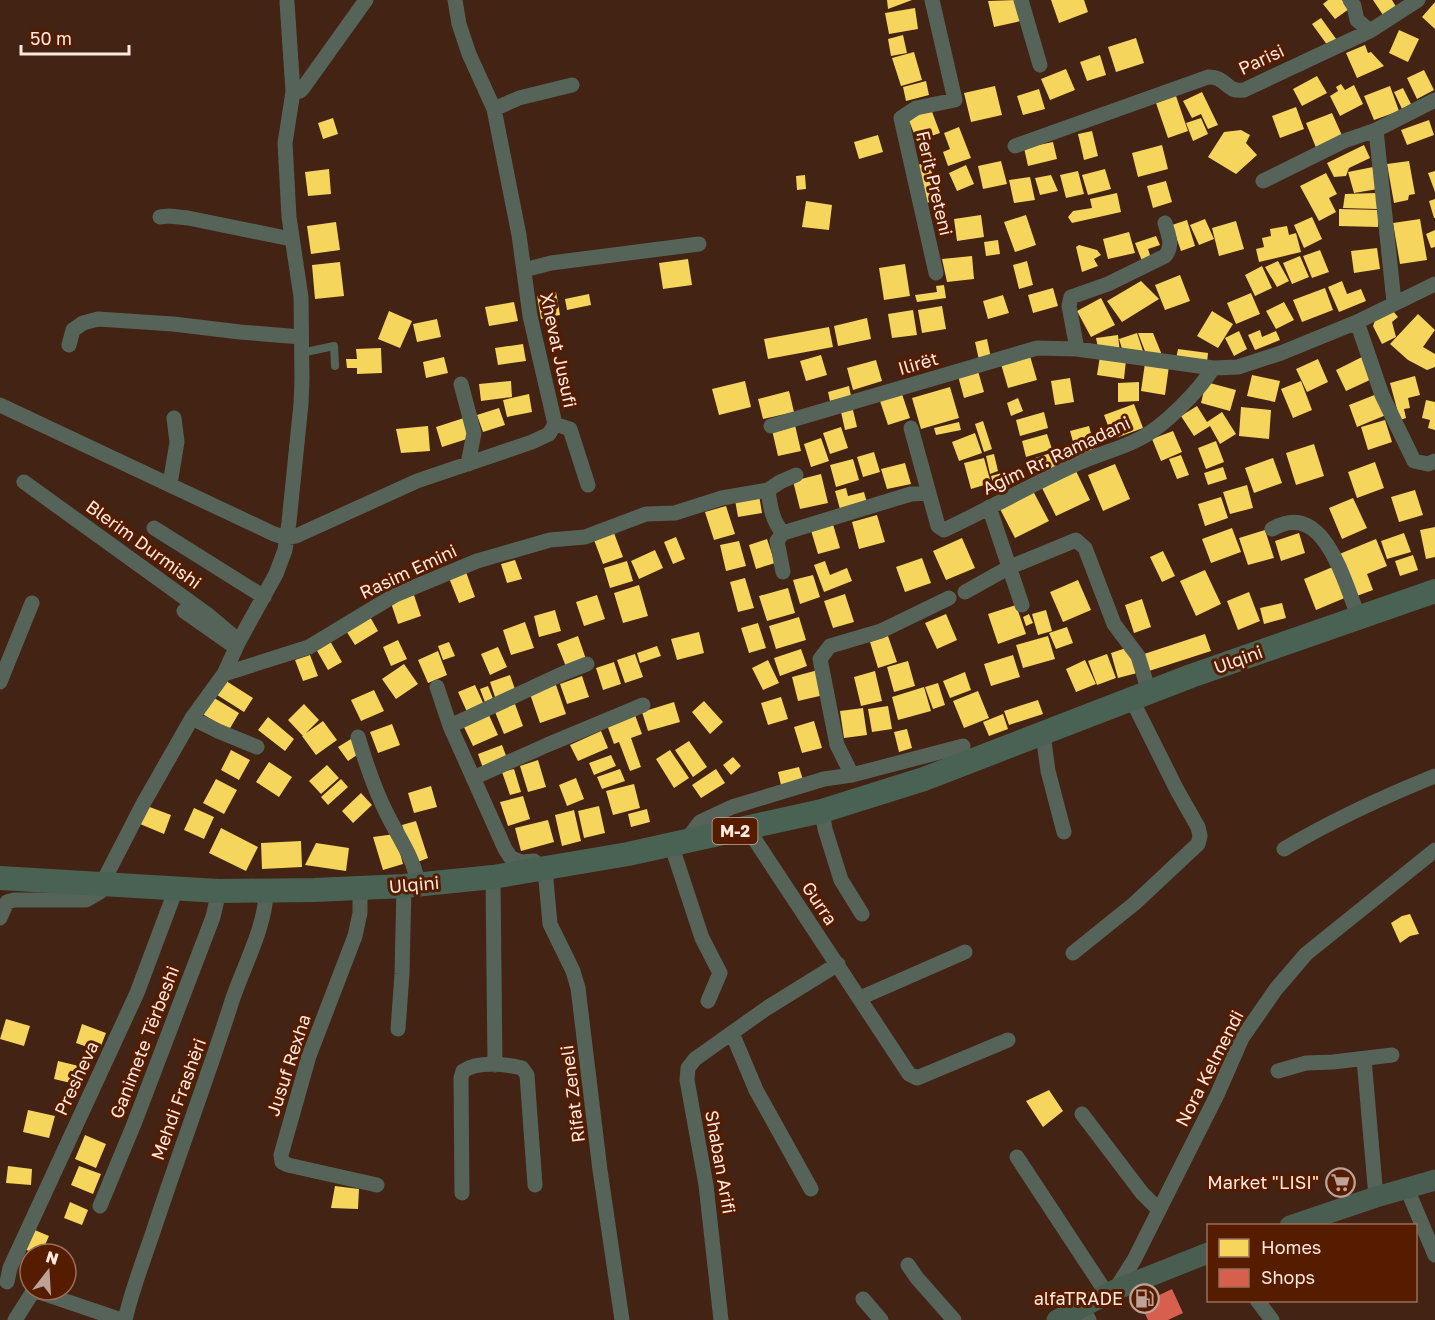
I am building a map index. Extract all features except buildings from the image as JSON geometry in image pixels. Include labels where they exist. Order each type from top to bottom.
[{"type":"main road","name":"Ulqini","points":[[0,878],[219,891],[360,888],[493,877],[681,842],[822,811],[924,779],[1140,695],[1435,591]]},
{"type":"main road","points":[[1296,1224],[1435,1180]]},
{"type":"main road","points":[[1057,1320],[1085,1313],[1111,1292],[1207,1254]]},
{"type":"street","points":[[293,92],[303,88],[366,0]]},
{"type":"street","name":"Xhevat Jusufi","points":[[287,538],[316,528],[407,485],[532,442],[549,434],[555,424],[530,316],[524,270],[494,110],[469,54],[459,24],[455,0]]},
{"type":"street","name":"Ferit Preteni","points":[[932,0],[955,100],[916,108],[901,118],[936,273]]},
{"type":"street","points":[[1021,0],[1040,64]]},
{"type":"street","points":[[1350,0],[1357,20],[1370,31]]},
{"type":"street","name":"Parisi","points":[[1015,146],[1208,77],[1216,76],[1230,89],[1244,90],[1370,31],[1418,0]]},
{"type":"street","points":[[0,918],[7,902],[14,900],[86,900],[100,892],[142,804],[192,718],[224,674],[237,644],[276,574],[287,538],[301,404],[302,352],[301,297],[291,239],[285,143],[293,92],[286,2]]},
{"type":"street","points":[[494,110],[519,98],[572,86]]},
{"type":"street","points":[[1263,181],[1344,141],[1376,130],[1435,100]]},
{"type":"street","points":[[1376,130],[1394,302]]},
{"type":"street","points":[[160,217],[188,218],[291,239]]},
{"type":"street","points":[[1077,349],[1069,306],[1071,297],[1108,284],[1165,256],[1169,251],[1170,243],[1165,223]]},
{"type":"street","points":[[524,270],[551,263],[699,244]]},
{"type":"street","points":[[1213,368],[1238,368],[1254,363],[1357,322],[1435,284]]},
{"type":"street","points":[[69,345],[73,330],[83,323],[98,320],[174,324],[301,337]]},
{"type":"street","points":[[1357,322],[1382,395],[1414,461],[1428,464],[1435,461]]},
{"type":"street","name":"Ilirët","points":[[771,426],[1037,348],[1077,349],[1213,368]]},
{"type":"street","name":"Agim Rr. Ramadani","points":[[911,428],[938,526],[944,530],[1074,465],[1140,439],[1192,395],[1213,368]]},
{"type":"street","points":[[461,384],[474,434],[468,464]]},
{"type":"street","points":[[0,405],[274,534],[287,538]]},
{"type":"street","points":[[170,484],[177,442],[174,418]]},
{"type":"street","points":[[555,424],[570,429],[588,485]]},
{"type":"street","points":[[783,533],[777,526],[771,511],[768,490],[796,475]]},
{"type":"street","name":"Blerim Durmishi","points":[[24,482],[207,614],[237,644]]},
{"type":"street","name":"Rasim Emini","points":[[224,674],[309,647],[395,595],[477,561],[550,540],[585,537],[646,514],[675,513],[722,498],[768,490]]},
{"type":"street","points":[[783,572],[777,541],[783,533],[911,494],[929,493]]},
{"type":"street","points":[[989,507],[1022,605]]},
{"type":"street","points":[[1272,529],[1282,523],[1293,522],[1305,524],[1316,531],[1330,546],[1359,617]]},
{"type":"street","name":"Blerim Durmishi","points":[[154,528],[264,597]]},
{"type":"street","points":[[965,592],[1008,568],[1076,540],[1085,549],[1114,624],[1138,656],[1140,695],[1177,790],[1198,827],[1200,836],[1198,844],[1135,903],[1073,953]]},
{"type":"street","points":[[852,775],[837,745],[820,659],[830,646],[881,631],[949,598]]},
{"type":"street","points":[[0,682],[32,603]]},
{"type":"street","name":"Blerim Durmishi","points":[[184,611],[237,644]]},
{"type":"street","points":[[450,726],[587,664]]},
{"type":"street","points":[[437,687],[450,726],[511,858],[522,862],[534,861],[545,869]]},
{"type":"street","points":[[473,778],[643,705]]},
{"type":"street","points":[[192,718],[257,747]]},
{"type":"street","points":[[1043,734],[1048,771],[1064,832]]},
{"type":"street","points":[[358,737],[375,789],[416,870],[411,885],[399,1029]]},
{"type":"street","points":[[708,1001],[720,973],[702,938],[681,842],[700,822],[732,807],[824,779],[852,775],[963,746]]},
{"type":"street","points":[[1284,849],[1323,826],[1374,801],[1435,776]]},
{"type":"street","points":[[822,811],[828,840],[841,880],[862,914]]},
{"type":"street","name":"Gurra","points":[[749,828],[779,878],[909,1074],[917,1078],[1008,1040]]},
{"type":"street","name":"Nora Kelmendi","points":[[1111,1292],[1134,1260],[1217,1095],[1242,1038],[1276,988],[1306,954],[1435,850]]},
{"type":"street","name":"Rifat Zeneli","points":[[545,869],[550,924],[573,970],[578,988],[600,1170],[622,1320]]},
{"type":"street","points":[[493,877],[495,1065]]},
{"type":"street","name":"Presheva","points":[[3,1282],[137,993],[173,897],[174,888]]},
{"type":"street","name":"Jusuf Rexha","points":[[360,888],[360,913],[355,936],[309,1056],[280,1155],[282,1162],[288,1165],[377,1185]]},
{"type":"street","name":"Ganimete Tërbeshi","points":[[100,1206],[206,936],[219,899],[219,891]]},
{"type":"street","name":"Mehdi Frashëri","points":[[123,1320],[259,926],[266,891]]},
{"type":"street","points":[[860,998],[965,952]]},
{"type":"street","name":"Shaban Arifi","points":[[721,1320],[706,1185],[687,1080],[688,1068],[695,1059],[732,1032],[838,964]]},
{"type":"street","points":[[732,1032],[756,1090],[811,1189]]},
{"type":"street","points":[[1278,1071],[1306,1063],[1392,1055]]},
{"type":"street","points":[[1364,1059],[1376,1197]]},
{"type":"street","points":[[462,1193],[461,1078],[463,1071],[470,1066],[495,1065],[522,1068],[527,1075],[535,1185]]},
{"type":"street","points":[[1082,1114],[1142,1193],[1159,1210]]},
{"type":"street","points":[[1017,1157],[1111,1292]]},
{"type":"street","points":[[1407,1189],[1435,1255]]},
{"type":"street","points":[[908,1265],[954,1320]]},
{"type":"street","points":[[3,1282],[18,1286]]},
{"type":"street","points":[[863,1299],[881,1320]]},
{"type":"street","points":[[15,1320],[25,1302]]},
{"type":"street","points":[[68,1302],[123,1320]]},
{"type":"street","points":[[1258,1302],[1272,1320]]},
{"type":"lane","points":[[302,352],[334,346],[335,366]]},
{"type":"place","name":"Market \"LISI\"","points":[[1340,1182]]},
{"type":"place","name":"alfaTRADE","points":[[1144,1298]]}]
